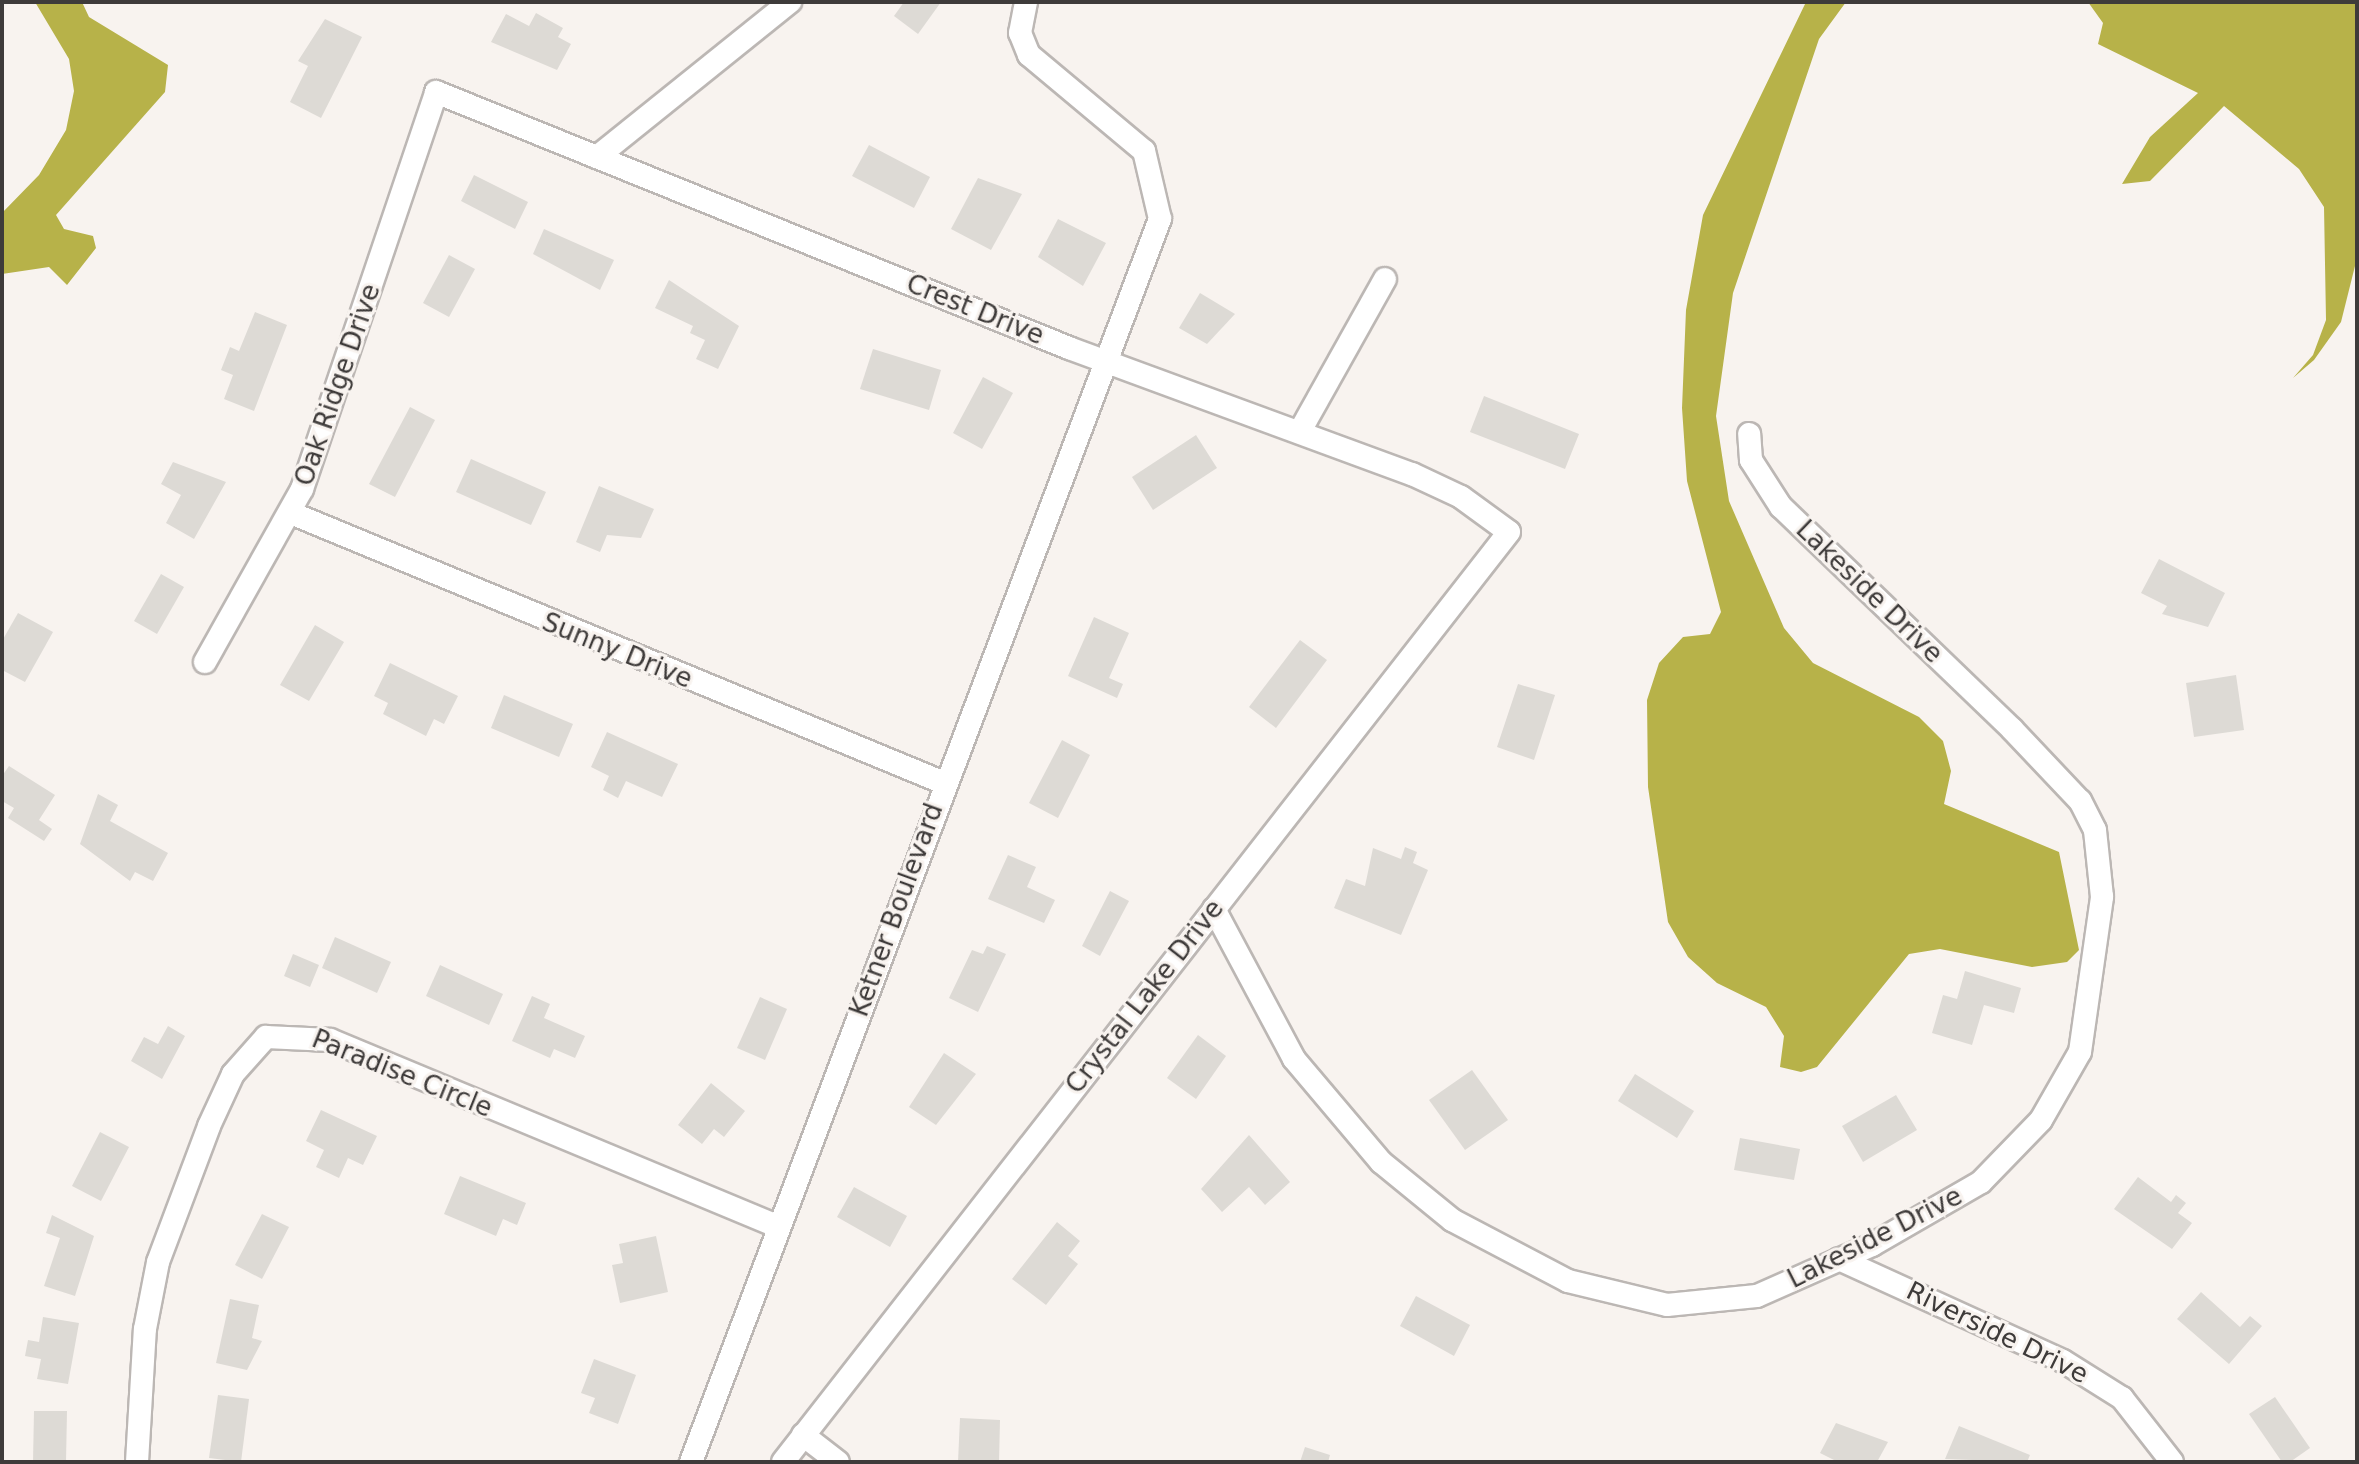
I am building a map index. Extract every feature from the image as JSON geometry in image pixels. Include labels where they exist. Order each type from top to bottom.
[{"type":"street","points":[[597,157],[790,2]]},
{"type":"street","name":"Ketner Boulevard","points":[[691,1462],[1103,359],[1160,219],[1144,151],[1029,55],[1020,33],[1026,2]]},
{"type":"street","name":"Crest Drive","points":[[436,92],[1103,359],[1300,431],[1461,497],[1509,532]]},
{"type":"street","name":"Oak Ridge Drive","points":[[205,662],[291,513],[436,92]]},
{"type":"street","points":[[1300,431],[1385,279]]},
{"type":"street","name":"Lakeside Drive","points":[[1214,909],[1294,1059],[1326,1101],[1403,1182],[1504,1251],[1600,1292],[1667,1305],[1757,1296],[1839,1259],[1981,1182],[2065,1087],[2093,993],[2102,864],[2080,801],[1892,607],[1781,507],[1751,460],[1749,434]]},
{"type":"street","name":"Sunny Drive","points":[[291,513],[944,783]]},
{"type":"street","name":"Crystal Lake Drive","points":[[783,1462],[1509,532]]},
{"type":"street","name":"Paradise Circle","points":[[137,1462],[143,1344],[158,1262],[215,1113],[248,1053],[266,1037],[330,1040],[779,1227]]},
{"type":"street","name":"Riverside Drive","points":[[1839,1259],[2063,1361],[2122,1398],[2172,1462]]},
{"type":"street","points":[[803,1435],[838,1462]]},
{"type":"shaded area","points":[[35,2],[82,2],[89,17],[168,65],[165,92],[56,215],[64,229],[93,236],[96,248],[67,285],[49,267],[2,274],[2,213],[39,175],[66,130],[74,91],[69,59]]},
{"type":"shaded area","points":[[1806,2],[1846,2],[1819,39],[1733,293],[1716,416],[1729,501],[1784,628],[1813,663],[1919,717],[1943,741],[1951,771],[1944,804],[2059,852],[2079,950],[2067,962],[2032,967],[1940,949],[1909,954],[1817,1067],[1801,1072],[1780,1067],[1784,1036],[1766,1007],[1717,983],[1688,957],[1668,922],[1648,787],[1647,700],[1659,663],[1683,637],[1710,634],[1721,612],[1687,481],[1682,408],[1686,310],[1703,215]]},
{"type":"shaded area","points":[[2088,2],[2357,2],[2357,258],[2341,322],[2314,360],[2293,378],[2313,355],[2326,320],[2324,207],[2299,169],[2224,106],[2150,181],[2122,184],[2150,137],[2198,93],[2098,44],[2103,23]]},
{"type":"building","points":[[904,2],[941,2],[918,34],[894,16]]},
{"type":"building","points":[[536,13],[563,28],[558,37],[571,44],[557,70],[491,42],[506,14],[529,26]]},
{"type":"building","points":[[325,19],[362,37],[321,118],[290,102],[308,66],[298,61]]},
{"type":"building","points":[[869,145],[930,177],[914,208],[852,176]]},
{"type":"building","points":[[474,175],[528,202],[515,229],[461,201]]},
{"type":"building","points":[[978,178],[1022,194],[991,250],[951,229]]},
{"type":"building","points":[[1058,219],[1106,243],[1083,286],[1038,257]]},
{"type":"building","points":[[544,229],[614,260],[600,290],[533,254]]},
{"type":"building","points":[[449,255],[475,269],[449,317],[423,303]]},
{"type":"building","points":[[669,280],[739,326],[718,369],[696,359],[705,340],[690,333],[693,326],[655,308]]},
{"type":"building","points":[[1200,293],[1235,314],[1207,344],[1179,328]]},
{"type":"building","points":[[255,312],[287,325],[254,411],[224,399],[233,375],[221,370],[230,347],[239,351]]},
{"type":"building","points":[[873,349],[941,370],[929,410],[860,389]]},
{"type":"building","points":[[983,377],[1013,393],[982,449],[953,433]]},
{"type":"building","points":[[1484,396],[1579,434],[1565,469],[1470,432]]},
{"type":"building","points":[[410,407],[435,420],[395,497],[369,484]]},
{"type":"building","points":[[1196,435],[1217,468],[1153,510],[1132,477]]},
{"type":"building","points":[[471,459],[546,492],[531,525],[456,492]]},
{"type":"building","points":[[173,462],[226,482],[194,539],[166,523],[181,495],[161,484]]},
{"type":"building","points":[[599,486],[654,509],[641,538],[607,535],[600,552],[576,542]]},
{"type":"building","points":[[2159,559],[2225,593],[2208,627],[2162,614],[2167,606],[2141,593]]},
{"type":"building","points":[[161,574],[184,587],[157,634],[134,621]]},
{"type":"building","points":[[18,613],[53,632],[25,682],[2,670],[2,641]]},
{"type":"building","points":[[1094,617],[1129,633],[1109,678],[1123,684],[1117,698],[1068,676]]},
{"type":"building","points":[[315,625],[344,642],[309,701],[280,685]]},
{"type":"building","points":[[1300,640],[1327,660],[1276,728],[1249,707]]},
{"type":"building","points":[[390,663],[458,696],[444,724],[434,719],[426,736],[383,714],[388,703],[374,696]]},
{"type":"building","points":[[2236,675],[2244,730],[2194,737],[2186,683]]},
{"type":"building","points":[[1518,684],[1555,695],[1534,760],[1497,747]]},
{"type":"building","points":[[504,695],[573,724],[559,757],[491,728]]},
{"type":"building","points":[[607,732],[678,764],[662,797],[626,781],[618,798],[603,790],[609,776],[591,767]]},
{"type":"building","points":[[1062,740],[1090,755],[1058,818],[1029,803]]},
{"type":"building","points":[[9,766],[55,795],[39,820],[52,829],[44,841],[8,818],[14,808],[2,801],[2,776]]},
{"type":"building","points":[[98,794],[118,805],[110,821],[168,853],[153,881],[135,872],[130,881],[80,844]]},
{"type":"building","points":[[1405,847],[1417,852],[1413,863],[1428,870],[1401,935],[1334,908],[1346,879],[1365,886],[1373,848],[1401,859]]},
{"type":"building","points":[[1008,855],[1036,867],[1027,887],[1055,900],[1044,923],[988,899]]},
{"type":"building","points":[[1110,891],[1129,901],[1100,956],[1082,946]]},
{"type":"building","points":[[335,937],[391,962],[377,993],[322,968]]},
{"type":"building","points":[[987,946],[1006,954],[978,1012],[949,998],[972,950],[983,954]]},
{"type":"building","points":[[293,954],[319,965],[310,987],[284,976]]},
{"type":"building","points":[[440,965],[503,994],[489,1025],[426,996]]},
{"type":"building","points":[[1965,971],[2021,988],[2014,1013],[1984,1005],[1972,1045],[1932,1033],[1943,995],[1957,999]]},
{"type":"building","points":[[532,996],[550,1004],[544,1018],[585,1036],[575,1058],[554,1049],[550,1058],[512,1041]]},
{"type":"building","points":[[760,997],[787,1009],[765,1060],[737,1048]]},
{"type":"building","points":[[168,1026],[185,1036],[162,1079],[131,1061],[144,1037],[158,1044]]},
{"type":"building","points":[[1198,1035],[1226,1056],[1196,1099],[1167,1078]]},
{"type":"building","points":[[944,1053],[976,1074],[936,1125],[909,1107]]},
{"type":"building","points":[[1472,1070],[1508,1120],[1465,1150],[1429,1100]]},
{"type":"building","points":[[1635,1074],[1694,1111],[1677,1138],[1618,1101]]},
{"type":"building","points":[[711,1083],[745,1111],[724,1137],[714,1129],[702,1144],[678,1125]]},
{"type":"building","points":[[1896,1095],[1917,1130],[1863,1162],[1842,1126]]},
{"type":"building","points":[[321,1110],[377,1136],[363,1165],[348,1158],[339,1178],[316,1167],[324,1150],[306,1141]]},
{"type":"building","points":[[100,1132],[129,1147],[101,1201],[72,1186]]},
{"type":"building","points":[[1249,1135],[1290,1182],[1265,1205],[1249,1187],[1222,1212],[1201,1189]]},
{"type":"building","points":[[1740,1138],[1800,1149],[1794,1180],[1734,1170]]},
{"type":"building","points":[[460,1176],[526,1203],[517,1225],[503,1219],[496,1236],[444,1214]]},
{"type":"building","points":[[2138,1177],[2171,1202],[2176,1195],[2186,1203],[2178,1213],[2192,1223],[2172,1249],[2114,1209]]},
{"type":"building","points":[[854,1187],[907,1216],[890,1247],[837,1217]]},
{"type":"building","points":[[262,1214],[289,1227],[262,1279],[235,1265]]},
{"type":"building","points":[[52,1215],[94,1236],[75,1296],[44,1286],[60,1238],[46,1233]]},
{"type":"building","points":[[1057,1222],[1080,1241],[1068,1256],[1078,1264],[1046,1305],[1012,1279]]},
{"type":"building","points":[[656,1236],[668,1292],[620,1303],[612,1265],[623,1263],[619,1244]]},
{"type":"building","points":[[2201,1292],[2240,1327],[2250,1316],[2262,1326],[2229,1364],[2177,1319]]},
{"type":"building","points":[[1416,1296],[1470,1325],[1454,1356],[1400,1326]]},
{"type":"building","points":[[230,1299],[259,1305],[252,1338],[262,1341],[247,1370],[216,1363]]},
{"type":"building","points":[[43,1317],[79,1323],[68,1384],[37,1379],[41,1359],[25,1356],[28,1340],[39,1342]]},
{"type":"building","points":[[594,1359],[636,1375],[618,1424],[589,1413],[595,1398],[581,1393]]},
{"type":"building","points":[[218,1395],[249,1399],[241,1462],[209,1458]]},
{"type":"building","points":[[2275,1397],[2310,1448],[2290,1462],[2282,1462],[2249,1414]]},
{"type":"building","points":[[34,1411],[67,1411],[66,1462],[33,1462]]},
{"type":"building","points":[[960,1418],[1000,1420],[999,1462],[958,1462]]},
{"type":"building","points":[[1836,1423],[1888,1442],[1877,1462],[1838,1462],[1820,1453]]},
{"type":"building","points":[[1959,1426],[2030,1455],[2027,1462],[1945,1459]]},
{"type":"building","points":[[1305,1447],[1330,1455],[1328,1462],[1300,1462]]}]
